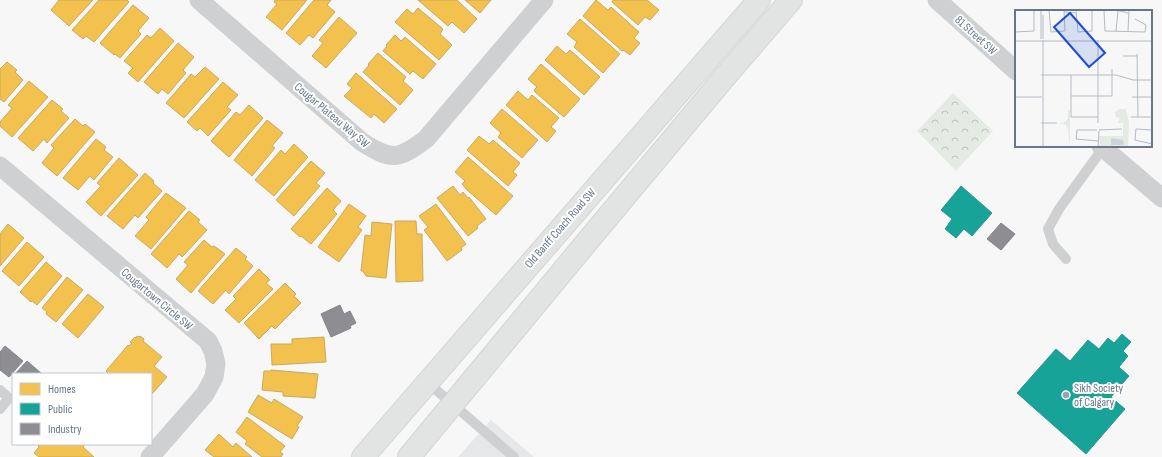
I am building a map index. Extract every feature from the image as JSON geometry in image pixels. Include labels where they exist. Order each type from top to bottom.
[{"type":"main road","name":"Old Banff Coach Road SW","points":[[363,457],[759,0]]},
{"type":"main road","points":[[409,457],[718,85],[791,0]]},
{"type":"street","name":"Cougar Plateau Way SW","points":[[199,0],[362,142],[380,153],[396,156],[412,150],[426,139],[544,0]]},
{"type":"street","name":"81 Street SW","points":[[937,0],[1015,70]]},
{"type":"street","points":[[1102,147],[1162,198]]},
{"type":"street","name":"Cougartown Circle SW","points":[[0,166],[208,341],[214,351],[216,364],[214,377],[205,394],[150,457]]},
{"type":"lane","points":[[1066,259],[1053,244],[1048,229],[1059,209],[1102,147]]},
{"type":"lane","points":[[428,382],[514,457]]},
{"type":"lane","points":[[0,390],[9,398],[0,409]]},
{"type":"shaded area","points":[[491,420],[534,457],[458,457]]},
{"type":"green space","points":[[953,93],[993,131],[956,171],[917,131]]},
{"type":"building: Homes","points":[[59,0],[93,0],[69,26],[51,10]]},
{"type":"building: Homes","points":[[99,0],[127,0],[129,2],[94,42],[86,36],[83,39],[72,30]]},
{"type":"building: Homes","points":[[275,0],[307,0],[282,30],[266,17],[277,4],[274,2]]},
{"type":"building: Homes","points":[[314,0],[331,0],[327,5],[335,12],[313,38],[309,35],[300,45],[286,33]]},
{"type":"building: Homes","points":[[418,0],[457,0],[477,19],[464,33],[452,22],[448,26]]},
{"type":"building: Homes","points":[[465,0],[491,0],[480,13]]},
{"type":"building: Homes","points":[[596,0],[608,10],[611,7],[639,32],[634,38],[640,43],[630,55],[623,50],[622,51],[583,16]]},
{"type":"building: Homes","points":[[613,0],[647,0],[659,10],[650,20],[645,17],[638,25],[612,2]]},
{"type":"building: Homes","points":[[133,5],[149,18],[138,31],[141,34],[120,58],[100,43]]},
{"type":"building: Homes","points":[[418,8],[443,29],[440,34],[452,45],[439,60],[395,22],[407,9],[413,14]]},
{"type":"building: Homes","points":[[339,17],[357,33],[326,68],[312,56],[323,43],[319,40]]},
{"type":"building: Homes","points":[[580,19],[620,54],[603,73],[574,47],[577,42],[567,34]]},
{"type":"building: Homes","points":[[160,28],[174,41],[138,82],[128,73],[133,68],[124,61],[147,35],[151,38]]},
{"type":"building: Homes","points":[[395,35],[401,41],[405,37],[436,64],[423,79],[413,71],[410,74],[383,51]]},
{"type":"building: Homes","points":[[178,43],[194,57],[183,70],[186,73],[168,94],[162,89],[158,94],[144,82]]},
{"type":"building: Homes","points":[[557,46],[566,54],[570,50],[600,77],[584,95],[545,60]]},
{"type":"building: Homes","points":[[378,53],[406,77],[403,81],[413,90],[400,105],[363,72]]},
{"type":"building: Homes","points":[[7,62],[17,70],[15,72],[23,80],[4,102],[0,99],[0,69]]},
{"type":"building: Homes","points":[[541,64],[580,99],[564,117],[535,92],[534,90],[537,87],[528,79]]},
{"type":"building: Homes","points":[[205,67],[219,79],[184,118],[166,103],[191,74],[195,77]]},
{"type":"building: Homes","points":[[356,73],[397,109],[384,123],[374,114],[371,118],[344,96],[352,88],[347,84]]},
{"type":"building: Homes","points":[[29,81],[48,97],[12,137],[0,126],[0,122],[12,108],[8,105]]},
{"type":"building: Homes","points":[[223,82],[238,95],[227,107],[231,110],[208,136],[200,128],[197,131],[187,122]]},
{"type":"building: Homes","points":[[518,91],[528,100],[532,95],[559,118],[551,127],[556,131],[547,142],[506,105]]},
{"type":"building: Homes","points":[[52,100],[63,109],[61,111],[69,118],[47,143],[44,139],[33,151],[18,138]]},
{"type":"building: Homes","points":[[249,105],[263,118],[229,157],[211,141],[236,112],[240,115]]},
{"type":"building: Homes","points":[[502,109],[538,140],[522,158],[498,137],[501,133],[490,123]]},
{"type":"building: Homes","points":[[75,119],[83,126],[85,124],[95,132],[57,176],[42,163],[54,148],[51,145]]},
{"type":"building: Homes","points":[[267,120],[283,133],[272,146],[275,148],[252,176],[234,160]]},
{"type":"building: Homes","points":[[479,136],[489,144],[493,140],[520,163],[513,172],[517,175],[508,186],[467,150]]},
{"type":"building: Homes","points":[[96,139],[106,147],[104,150],[113,157],[94,180],[90,176],[78,190],[63,178]]},
{"type":"building: Homes","points":[[294,144],[308,157],[274,196],[255,180],[281,150],[285,154]]},
{"type":"building: Homes","points":[[468,157],[513,196],[496,215],[467,190],[462,184],[465,181],[455,172]]},
{"type":"building: Homes","points":[[119,158],[138,175],[101,216],[86,202],[101,186],[97,183]]},
{"type":"building: Homes","points":[[311,161],[325,173],[316,183],[320,186],[294,216],[276,200]]},
{"type":"building: Homes","points":[[145,173],[162,191],[138,218],[135,215],[123,229],[107,216]]},
{"type":"building: Homes","points":[[453,186],[460,195],[463,192],[468,198],[469,197],[486,219],[468,236],[437,198]]},
{"type":"building: Homes","points":[[327,188],[341,201],[333,210],[337,214],[311,244],[291,229]]},
{"type":"building: Homes","points":[[166,193],[186,208],[151,249],[135,236],[149,220],[146,217]]},
{"type":"building: Homes","points":[[349,204],[366,216],[358,227],[362,230],[339,262],[318,247]]},
{"type":"building: Homes","points":[[436,204],[466,244],[461,248],[462,250],[447,261],[424,230],[428,227],[419,216]]},
{"type":"building: Homes","points":[[189,211],[200,220],[198,222],[207,230],[182,257],[179,254],[167,268],[151,254]]},
{"type":"building: Homes","points":[[395,221],[416,221],[417,234],[422,234],[423,281],[396,282]]},
{"type":"building: Homes","points":[[372,222],[392,224],[386,278],[366,276],[363,271],[361,271],[365,235],[371,236]]},
{"type":"building: Homes","points":[[8,224],[24,238],[0,266],[0,234]]},
{"type":"building: Homes","points":[[204,240],[212,247],[214,246],[225,254],[191,293],[176,279],[188,265],[184,262]]},
{"type":"building: Homes","points":[[27,242],[44,257],[19,286],[2,271]]},
{"type":"building: Homes","points":[[236,248],[247,257],[245,259],[253,266],[229,294],[226,290],[213,304],[198,291]]},
{"type":"building: Homes","points":[[46,262],[62,276],[37,305],[32,301],[31,302],[20,292]]},
{"type":"building: Homes","points":[[259,269],[270,280],[266,283],[273,289],[239,323],[225,310],[236,299],[233,296]]},
{"type":"building: Homes","points":[[67,277],[83,290],[56,322],[46,314],[47,312],[42,308]]},
{"type":"building: Homes","points":[[285,283],[296,294],[294,296],[301,303],[275,329],[272,326],[259,339],[244,323]]},
{"type":"building: Homes","points":[[88,294],[104,307],[78,338],[62,324]]},
{"type":"building: Homes","points":[[137,336],[140,336],[144,339],[143,341],[162,357],[154,366],[167,377],[152,394],[152,373],[108,373],[106,371],[128,345],[129,346],[132,343],[130,342],[135,337],[136,338]]},
{"type":"building: Homes","points":[[324,337],[326,362],[272,365],[271,344],[292,344],[292,339]]},
{"type":"building: Homes","points":[[271,370],[318,374],[315,398],[283,396],[283,392],[262,390],[264,371]]},
{"type":"building: Homes","points":[[258,395],[272,403],[274,399],[303,417],[297,426],[299,427],[292,439],[248,412]]},
{"type":"building: Homes","points":[[247,417],[285,446],[280,452],[283,454],[281,457],[262,457],[245,444],[247,441],[236,432]]},
{"type":"building: Homes","points":[[219,434],[233,447],[236,443],[252,457],[214,457],[205,450]]},
{"type":"building: Homes","points":[[84,445],[83,447],[94,457],[39,457],[34,453],[39,447],[38,446]]},
{"type":"building: Public","points":[[961,186],[992,213],[972,236],[964,229],[956,238],[945,229],[952,219],[941,210]]},
{"type":"building: Public","name":"Sikh Society of Calgary","points":[[1122,334],[1131,342],[1123,351],[1128,356],[1119,367],[1129,376],[1111,397],[1125,409],[1086,454],[1017,393],[1056,349],[1070,361],[1088,340],[1099,349],[1108,338],[1114,343]]},
{"type":"building: Industry","points":[[1001,223],[1015,234],[1001,250],[987,239]]},
{"type":"building: Industry","points":[[340,305],[344,314],[350,311],[356,323],[350,326],[351,328],[331,337],[321,314]]},
{"type":"building: Industry","points":[[5,346],[23,361],[9,377],[0,370],[0,352]]},
{"type":"building: Industry","points":[[27,361],[41,373],[16,373]]},
{"type":"place","name":"Sikh Society of Calgary","points":[[1066,395]]}]
